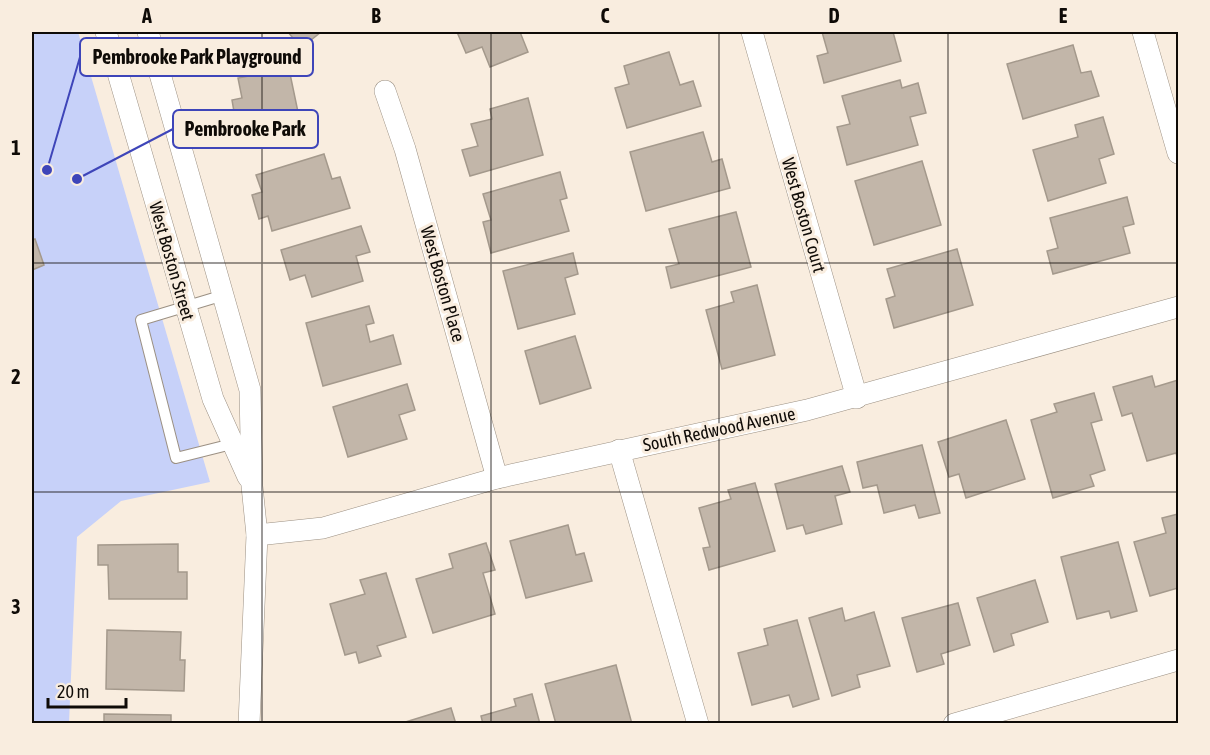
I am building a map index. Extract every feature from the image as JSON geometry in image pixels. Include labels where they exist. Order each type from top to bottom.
[{"type":"street","name":"West Boston Street","points":[[106,32],[184,307],[213,399],[242,441]]},
{"type":"street","name":"West Boston Street","points":[[148,32],[250,390],[242,441],[252,486],[257,535],[249,723]]},
{"type":"street","name":"West Boston Court","points":[[752,32],[857,398]]},
{"type":"street","points":[[1143,32],[1179,153]]},
{"type":"street","name":"West Boston Place","points":[[385,91],[405,149],[497,478]]},
{"type":"street","name":"South Redwood Avenue","points":[[257,535],[323,528],[497,478],[857,398],[1179,307]]},
{"type":"street","points":[[619,450],[698,723]]},
{"type":"street","points":[[954,723],[1179,660]]},
{"type":"lane","points":[[224,295],[141,320],[176,458],[242,441]]},
{"type":"shaded area","points":[[32,32],[78,32],[210,482],[121,501],[77,537],[69,723],[32,723]]},
{"type":"building","points":[[288,32],[321,32],[301,48]]},
{"type":"building","points":[[457,32],[520,32],[528,52],[490,67],[482,47],[466,53]]},
{"type":"building","points":[[822,32],[893,32],[901,61],[824,83],[817,56],[828,53]]},
{"type":"building","points":[[1073,45],[1081,73],[1091,71],[1099,96],[1023,119],[1007,64]]},
{"type":"building","points":[[669,52],[680,85],[693,81],[701,106],[627,128],[615,88],[629,84],[624,66]]},
{"type":"building","points":[[289,69],[303,136],[240,147],[232,100],[242,98],[238,78]]},
{"type":"building","points":[[900,80],[902,88],[918,83],[926,113],[910,117],[918,145],[847,165],[837,127],[850,124],[842,96]]},
{"type":"building","points":[[528,98],[543,155],[470,176],[462,150],[478,146],[471,124],[492,119],[490,109]]},
{"type":"building","points":[[1103,117],[1114,154],[1099,159],[1106,183],[1048,201],[1033,150],[1078,137],[1075,125]]},
{"type":"building","points":[[703,132],[712,162],[722,159],[730,188],[646,211],[630,152]]},
{"type":"building","points":[[324,154],[332,179],[340,177],[350,208],[272,231],[268,216],[259,219],[252,195],[262,192],[256,175]]},
{"type":"building","points":[[922,161],[941,225],[874,245],[855,181]]},
{"type":"building","points":[[560,172],[567,198],[560,200],[569,231],[491,253],[483,222],[491,220],[483,194]]},
{"type":"building","points":[[1127,197],[1134,224],[1123,227],[1130,253],[1053,274],[1047,251],[1058,248],[1050,218]]},
{"type":"building","points":[[736,212],[751,267],[671,288],[666,267],[679,264],[669,229]]},
{"type":"building","points":[[361,226],[370,252],[356,256],[363,281],[312,297],[305,275],[290,280],[281,250]]},
{"type":"building","points":[[35,239],[44,265],[32,270],[32,240]]},
{"type":"building","points":[[957,249],[973,305],[894,328],[886,299],[895,296],[887,269]]},
{"type":"building","points":[[573,253],[578,274],[565,278],[575,314],[518,329],[503,271]]},
{"type":"building","points":[[757,285],[775,355],[722,369],[706,310],[734,302],[731,292]]},
{"type":"building","points":[[369,306],[374,323],[366,325],[370,342],[393,335],[401,364],[323,386],[306,323]]},
{"type":"building","points":[[575,336],[591,388],[540,404],[525,351]]},
{"type":"building","points":[[1152,376],[1155,387],[1178,380],[1178,460],[1176,453],[1147,461],[1132,413],[1122,416],[1113,387]]},
{"type":"building","points":[[407,384],[415,410],[399,415],[407,439],[348,457],[333,407]]},
{"type":"building","points":[[1094,393],[1102,420],[1091,423],[1105,470],[1090,475],[1094,486],[1053,498],[1031,420],[1057,412],[1054,404]]},
{"type":"building","points":[[1006,420],[1025,479],[966,498],[959,474],[949,477],[938,442]]},
{"type":"building","points":[[922,445],[940,513],[919,518],[915,505],[884,513],[877,485],[863,488],[857,462]]},
{"type":"building","points":[[842,466],[850,492],[835,496],[842,524],[806,534],[803,525],[787,529],[775,484]]},
{"type":"building","points":[[755,483],[775,551],[709,570],[703,548],[710,547],[699,508],[731,499],[728,490]]},
{"type":"building","points":[[1178,514],[1178,588],[1150,596],[1134,542],[1166,533],[1162,518]]},
{"type":"building","points":[[568,525],[576,555],[584,553],[592,581],[526,598],[510,541]]},
{"type":"building","points":[[1118,542],[1137,611],[1111,618],[1109,611],[1077,619],[1061,557]]},
{"type":"building","points":[[486,543],[495,570],[483,573],[495,614],[433,633],[416,579],[453,568],[449,554]]},
{"type":"building","points":[[178,544],[178,572],[187,572],[187,599],[109,599],[108,565],[98,565],[98,545]]},
{"type":"building","points":[[386,573],[406,637],[377,646],[381,656],[359,663],[356,652],[345,655],[330,604],[365,594],[360,580]]},
{"type":"building","points":[[1035,580],[1048,622],[1011,634],[1014,645],[994,652],[977,598]]},
{"type":"building","points":[[958,603],[970,645],[941,654],[944,664],[917,672],[902,618]]},
{"type":"building","points":[[842,608],[845,621],[874,612],[890,666],[857,675],[860,687],[832,696],[809,618]]},
{"type":"building","points":[[797,620],[819,699],[793,707],[789,695],[752,705],[738,653],[768,645],[764,629]]},
{"type":"building","points":[[107,630],[181,632],[180,660],[185,660],[184,691],[106,689]]},
{"type":"building","points":[[616,665],[632,724],[556,724],[545,684]]},
{"type":"building","points":[[532,694],[540,724],[483,724],[481,716],[516,706],[514,699]]},
{"type":"building","points":[[451,708],[456,724],[399,724]]},
{"type":"building","points":[[104,714],[171,715],[171,724],[104,724]]},
{"type":"place","name":"Pembrooke Park Playground","points":[[47,170]]},
{"type":"place","name":"Pembrooke Park","points":[[77,179]]}]
